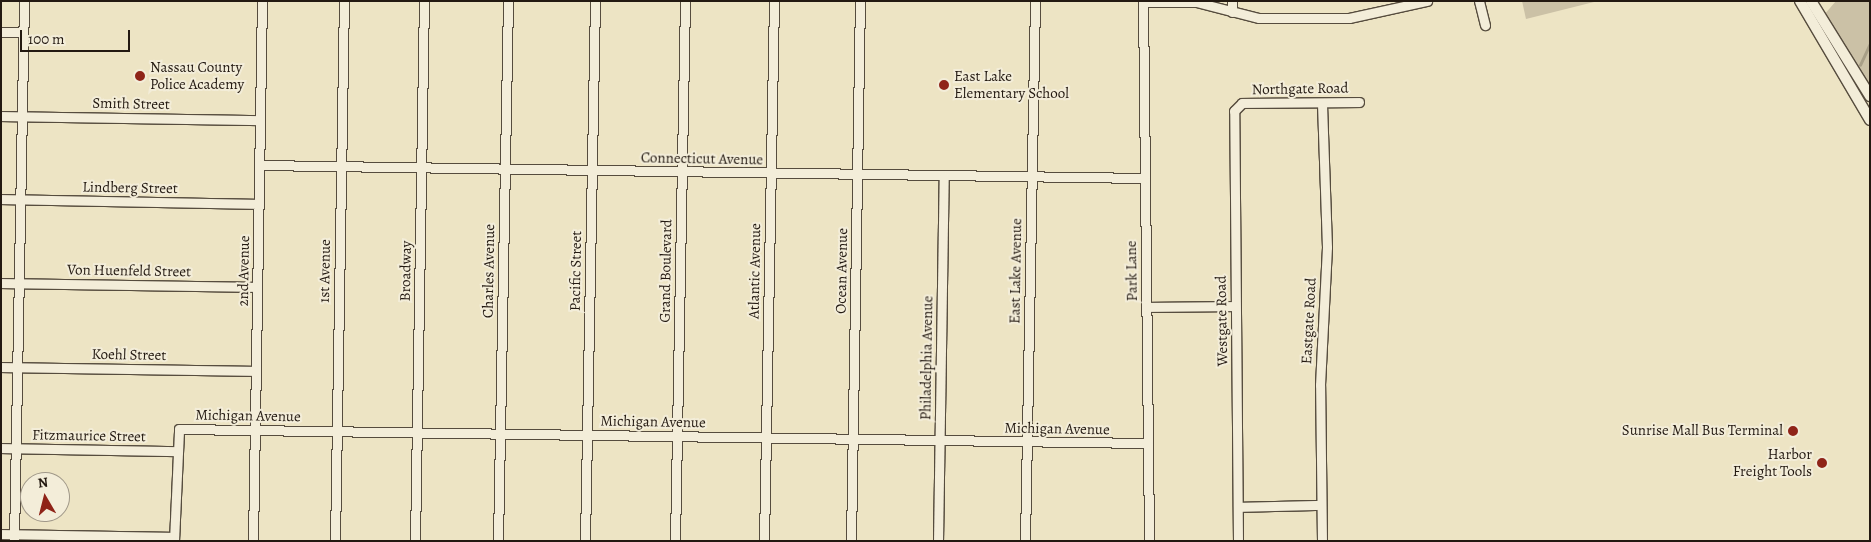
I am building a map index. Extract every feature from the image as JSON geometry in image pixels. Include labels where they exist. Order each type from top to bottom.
[{"type":"street","points":[[14,537],[24,1]]},
{"type":"street","name":"2nd Avenue","points":[[253,541],[262,1]]},
{"type":"street","name":"1st Avenue","points":[[335,541],[344,1]]},
{"type":"street","name":"Broadway","points":[[415,541],[424,1]]},
{"type":"street","name":"Charles Avenue","points":[[498,541],[508,1]]},
{"type":"street","name":"Pacific Street","points":[[586,541],[594,1]]},
{"type":"street","name":"Grand Boulevard","points":[[675,541],[685,1]]},
{"type":"street","name":"Atlantic Avenue","points":[[764,541],[774,1]]},
{"type":"street","name":"Ocean Avenue","points":[[851,541],[860,1]]},
{"type":"street","name":"East Lake Avenue","points":[[1025,541],[1035,1]]},
{"type":"street","points":[[1232,1],[1232,12]]},
{"type":"street","points":[[1142,2],[1196,2],[1259,18],[1349,18],[1428,1]]},
{"type":"street","points":[[1479,1],[1485,25]]},
{"type":"street","points":[[1800,1],[1870,120]]},
{"type":"street","points":[[1811,1],[1870,96]]},
{"type":"street","name":"Park Lane","points":[[1142,2],[1149,541]]},
{"type":"street","points":[[1,32],[23,32]]},
{"type":"street","name":"Northgate Road","points":[[1242,103],[1359,102]]},
{"type":"street","name":"Westgate Road","points":[[1238,541],[1234,111],[1242,103]]},
{"type":"street","name":"Eastgate Road","points":[[1322,103],[1327,247],[1321,506],[1322,541]]},
{"type":"street","name":"Smith Street","points":[[1,116],[260,120]]},
{"type":"street","name":"Connecticut Avenue","points":[[259,165],[1031,178],[1145,178]]},
{"type":"street","name":"Philadelphia Avenue","points":[[938,541],[944,176]]},
{"type":"street","name":"Lindberg Street","points":[[1,199],[258,204]]},
{"type":"street","name":"Von Huenfeld Street","points":[[1,283],[257,288]]},
{"type":"street","points":[[1146,306],[1235,306]]},
{"type":"street","name":"Koehl Street","points":[[1,366],[256,371]]},
{"type":"street","name":"Michigan Avenue","points":[[176,451],[180,429],[1148,443]]},
{"type":"street","name":"Fitzmaurice Street","points":[[1,448],[176,451]]},
{"type":"street","points":[[1,534],[14,537],[174,539],[176,451]]},
{"type":"street","points":[[1238,507],[1321,506]]},
{"type":"shaded area","points":[[1522,1],[1598,1],[1526,19]]},
{"type":"shaded area","points":[[1836,1],[1870,1],[1870,86],[1824,15]]},
{"type":"waterway","points":[[1860,65],[1870,44]]},
{"type":"place","name":"Nassau County Police Academy","points":[[140,76]]},
{"type":"place","name":"East Lake Elementary School","points":[[944,85]]},
{"type":"place","name":"Sunrise Mall Bus Terminal","points":[[1793,431]]},
{"type":"place","name":"Harbor Freight Tools","points":[[1822,463]]}]
